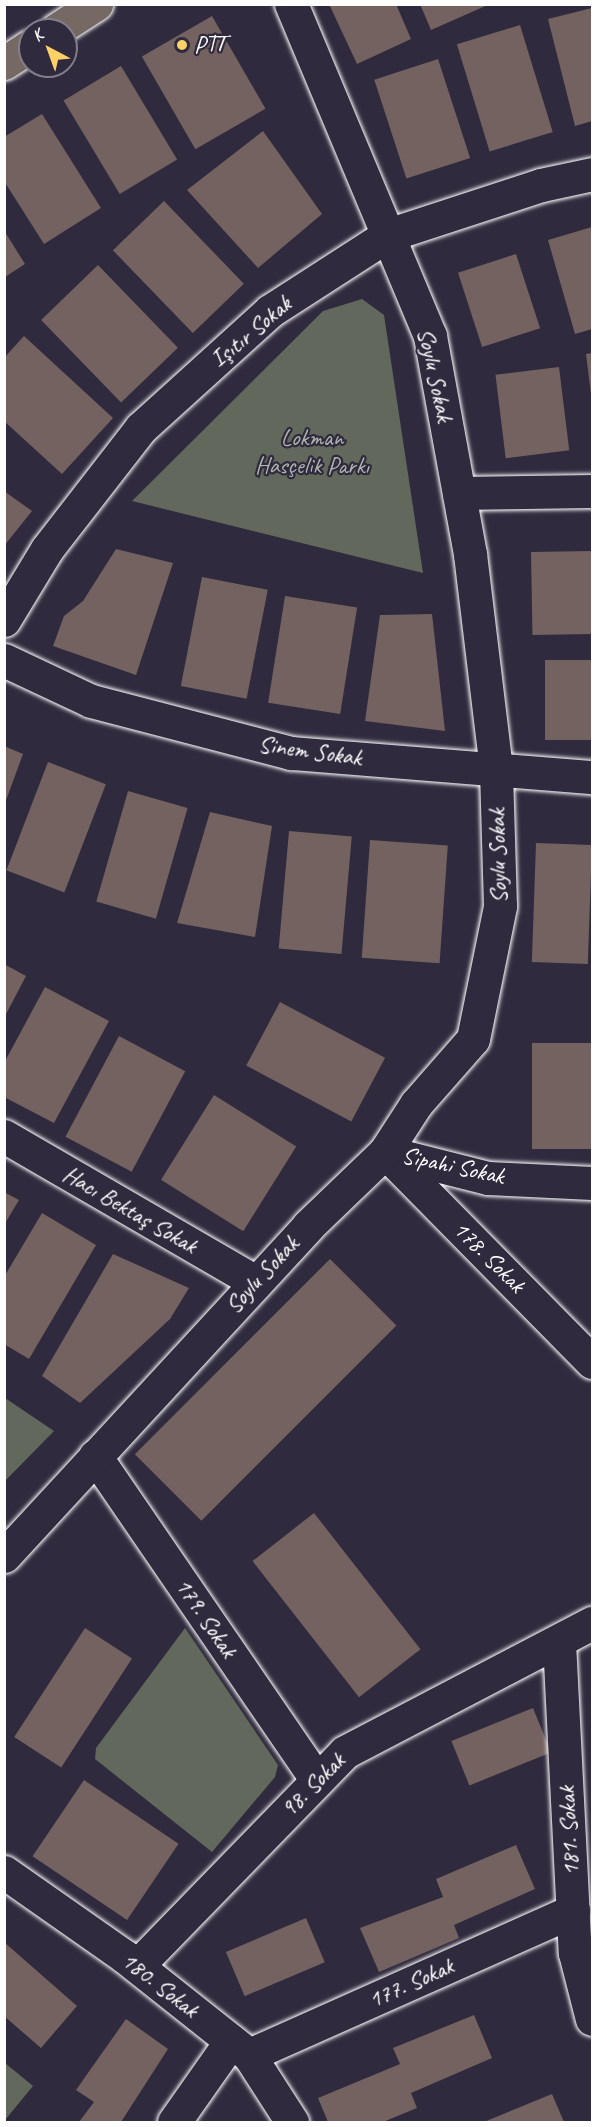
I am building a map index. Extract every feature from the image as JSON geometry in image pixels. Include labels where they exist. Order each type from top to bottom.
[{"type":"main road","points":[[74,18],[96,4]]},
{"type":"main road","points":[[4,63],[18,54]]},
{"type":"street","name":"Soylu Sokak","points":[[7,1549],[256,1282],[385,1152],[416,1104],[473,1039],[500,906],[496,769],[459,493],[430,336],[291,4]]},
{"type":"street","name":"Işıtır Sokak","points":[[4,620],[47,549],[141,428],[270,311],[388,236],[541,185],[592,174]]},
{"type":"street","points":[[459,493],[592,491]]},
{"type":"street","name":"Sinem Sokak","points":[[4,660],[92,701],[291,753],[592,777]]},
{"type":"street","name":"Hacı Bektaş Sokak","points":[[4,1136],[256,1282]]},
{"type":"street","name":"Sipahi Sokak","points":[[385,1152],[488,1178],[592,1184]]},
{"type":"street","name":"178. Sokak","points":[[385,1152],[592,1362]]},
{"type":"street","name":"179. Sokak","points":[[94,1456],[317,1780]]},
{"type":"street","name":"98. Sokak","points":[[137,1966],[345,1752],[592,1623]]},
{"type":"street","name":"181. Sokak","points":[[559,1642],[575,1953],[592,2019]]},
{"type":"street","name":"180. Sokak","points":[[4,1872],[137,1966],[240,2048],[292,2122]]},
{"type":"street","name":"177. Sokak","points":[[240,2048],[573,1911]]},
{"type":"street","points":[[174,2122],[240,2048]]},
{"type":"green space","name":"Lokman Hasçelik Parkı","points":[[362,299],[384,315],[423,573],[132,501],[323,311]]},
{"type":"green space","points":[[5,1398],[54,1431],[5,1481]]},
{"type":"green space","points":[[185,1628],[278,1765],[275,1777],[212,1852],[95,1759],[96,1748]]},
{"type":"green space","points":[[5,2063],[33,2086],[5,2120]]},
{"type":"building","points":[[329,4],[396,4],[411,39],[357,64]]},
{"type":"building","points":[[420,4],[490,4],[431,30]]},
{"type":"building","points":[[592,8],[592,121],[575,126],[548,19]]},
{"type":"building","points":[[212,16],[266,109],[195,149],[142,57]]},
{"type":"building","points":[[520,25],[553,132],[490,151],[457,44]]},
{"type":"building","points":[[438,59],[470,158],[406,179],[374,80]]},
{"type":"building","points":[[121,66],[177,159],[120,194],[64,101]]},
{"type":"building","points":[[42,114],[101,208],[44,244],[4,181],[4,137]]},
{"type":"building","points":[[263,131],[322,214],[258,268],[187,190]]},
{"type":"building","points":[[164,201],[244,284],[193,333],[113,250]]},
{"type":"building","points":[[592,227],[592,329],[575,334],[548,240]]},
{"type":"building","points":[[5,232],[25,264],[5,277]]},
{"type":"building","points":[[516,254],[540,328],[482,347],[458,273]]},
{"type":"building","points":[[98,265],[178,348],[121,403],[41,320]]},
{"type":"building","points":[[24,336],[113,418],[62,474],[4,421],[4,358]]},
{"type":"building","points":[[592,353],[592,394],[591,394],[586,354]]},
{"type":"building","points":[[559,367],[569,450],[506,458],[495,375]]},
{"type":"building","points":[[4,491],[32,511],[4,546]]},
{"type":"building","points":[[116,549],[173,563],[136,675],[53,646],[64,616],[83,601]]},
{"type":"building","points":[[591,551],[592,634],[532,635],[531,552]]},
{"type":"building","points":[[202,577],[268,590],[247,699],[181,686]]},
{"type":"building","points":[[285,596],[357,607],[340,714],[268,703]]},
{"type":"building","points":[[432,614],[445,731],[365,721],[380,615]]},
{"type":"building","points":[[545,660],[592,660],[592,740],[545,740]]},
{"type":"building","points":[[4,746],[23,754],[5,803],[4,803]]},
{"type":"building","points":[[48,762],[106,784],[64,893],[6,870]]},
{"type":"building","points":[[128,791],[188,808],[156,919],[96,902]]},
{"type":"building","points":[[210,812],[272,826],[255,937],[177,923]]},
{"type":"building","points":[[289,831],[352,836],[341,954],[279,949]]},
{"type":"building","points":[[370,840],[448,845],[440,963],[362,958]]},
{"type":"building","points":[[536,843],[592,845],[588,964],[532,962]]},
{"type":"building","points":[[4,964],[26,976],[4,1018]]},
{"type":"building","points":[[45,987],[109,1021],[54,1123],[4,1097],[4,1063]]},
{"type":"building","points":[[280,1002],[385,1058],[351,1121],[246,1066]]},
{"type":"building","points":[[119,1036],[185,1071],[132,1172],[65,1137]]},
{"type":"building","points":[[532,1043],[592,1043],[592,1149],[532,1149]]},
{"type":"building","points":[[214,1095],[296,1146],[243,1231],[161,1180]]},
{"type":"building","points":[[4,1192],[19,1200],[4,1225]]},
{"type":"building","points":[[42,1213],[96,1245],[29,1359],[4,1344],[4,1277]]},
{"type":"building","points":[[113,1254],[189,1288],[170,1319],[80,1403],[42,1376]]},
{"type":"building","points":[[330,1259],[396,1325],[201,1521],[135,1454]]},
{"type":"building","points":[[314,1513],[421,1649],[359,1697],[253,1561]]},
{"type":"building","points":[[85,1628],[132,1658],[61,1768],[14,1737]]},
{"type":"building","points":[[533,1708],[551,1753],[469,1785],[451,1741]]},
{"type":"building","points":[[84,1780],[179,1844],[127,1920],[33,1856]]},
{"type":"building","points":[[516,1845],[535,1889],[454,1925],[459,1938],[379,1972],[360,1928],[443,1897],[436,1879]]},
{"type":"building","points":[[306,1918],[325,1962],[245,1996],[226,1952]]},
{"type":"building","points":[[4,1942],[77,2006],[41,2048],[4,2016]]},
{"type":"building","points":[[474,2015],[492,2058],[411,2093],[417,2108],[383,2122],[328,2122],[318,2098],[400,2064],[393,2048]]},
{"type":"building","points":[[126,2019],[168,2049],[121,2122],[79,2122],[94,2102],[76,2090]]},
{"type":"building","points":[[552,2094],[564,2122],[484,2122]]},
{"type":"place","name":"PTT","points":[[182,45]]}]
